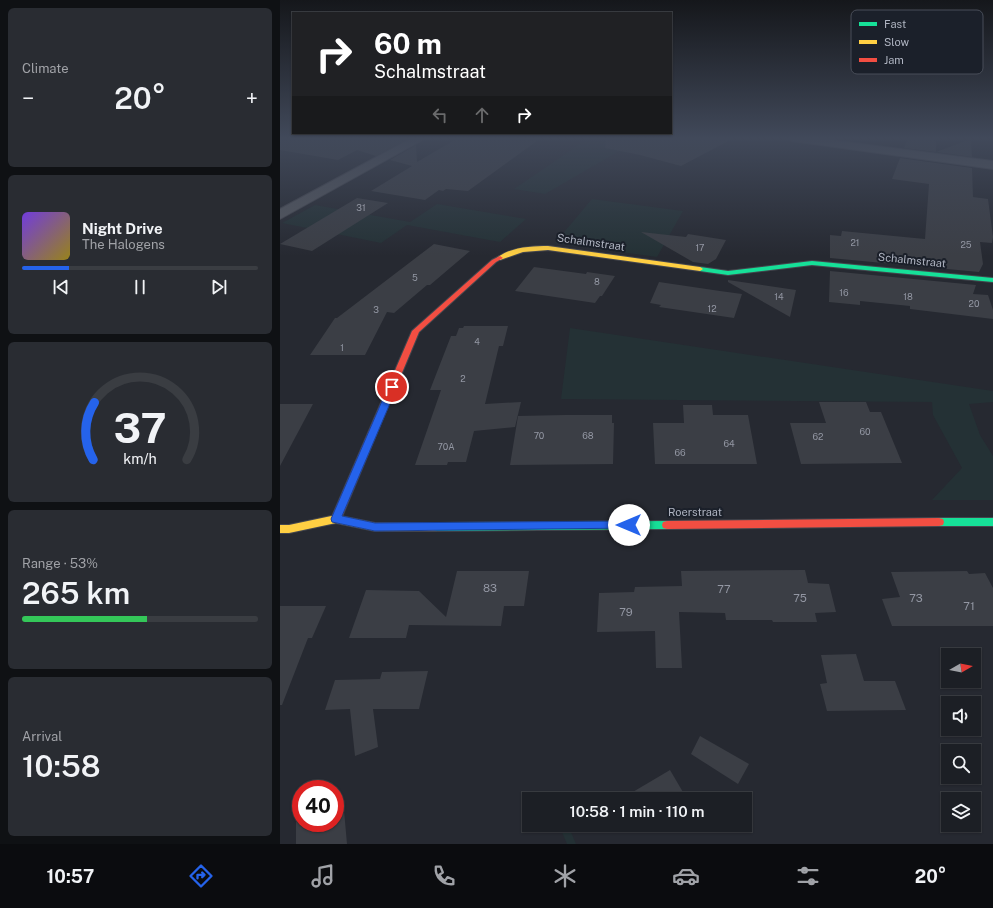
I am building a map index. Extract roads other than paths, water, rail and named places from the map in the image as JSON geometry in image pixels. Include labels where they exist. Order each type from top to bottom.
[{"type":"street","points":[[280,215],[348,177]]},
{"type":"street","name":"Schalmstraat","points":[[336,519],[416,331],[494,261],[512,252],[530,248],[548,248],[728,273],[812,263],[993,280]]},
{"type":"street","name":"Roerstraat","points":[[280,529],[289,529],[336,519],[375,527],[993,522]]}]
